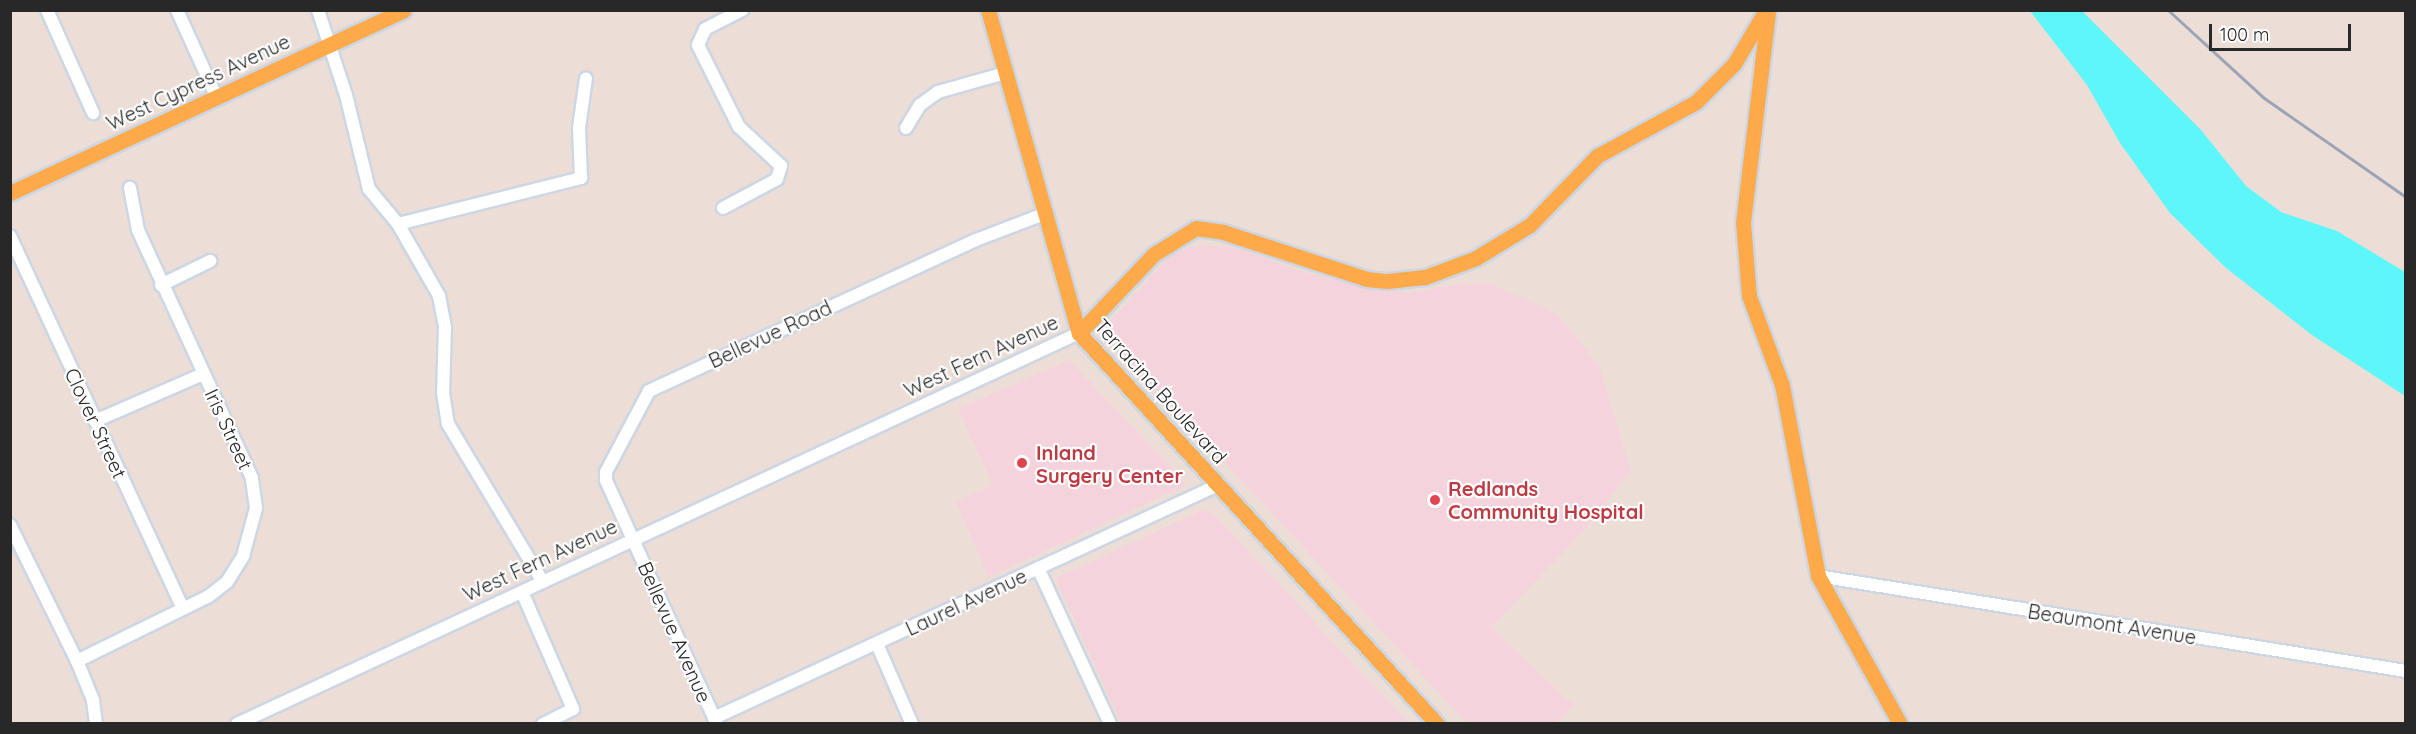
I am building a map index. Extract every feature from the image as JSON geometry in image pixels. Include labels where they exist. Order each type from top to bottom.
[{"type":"main road","name":"West Cypress Avenue","points":[[10,193],[405,10]]},
{"type":"main road","name":"Terracina Boulevard","points":[[988,10],[1079,333],[1437,723]]},
{"type":"main road","name":"West Fern Avenue","points":[[1079,333],[1154,254],[1196,228],[1223,232],[1367,279],[1387,281],[1425,277],[1476,258],[1530,225],[1597,156],[1701,98],[1734,64],[1767,10]]},
{"type":"main road","points":[[1767,10],[1744,212],[1743,258],[1749,296],[1782,385],[1818,576],[1900,723]]},
{"type":"street","points":[[47,10],[93,113]]},
{"type":"street","points":[[177,10],[216,96]]},
{"type":"street","points":[[318,10],[331,44],[369,189],[398,224],[443,310],[443,393],[448,424],[543,582]]},
{"type":"street","points":[[723,208],[777,179],[781,166],[739,127],[698,45],[705,29],[742,10]]},
{"type":"street","points":[[906,128],[920,105],[938,92],[1005,73]]},
{"type":"street","points":[[398,224],[581,178],[579,128],[586,78]]},
{"type":"street","name":"Iris Street","points":[[77,661],[183,609],[227,582],[243,556],[255,508],[252,478],[161,285],[138,230],[130,188]]},
{"type":"street","name":"Bellevue Road","points":[[633,539],[606,480],[606,472],[649,391],[976,240],[1044,214]]},
{"type":"street","name":"Clover Street","points":[[10,236],[183,609]]},
{"type":"street","points":[[161,285],[210,261]]},
{"type":"street","name":"West Fern Avenue","points":[[237,723],[1079,333]]},
{"type":"street","points":[[95,421],[203,374]]},
{"type":"street","name":"Laurel Avenue","points":[[715,721],[1218,485]]},
{"type":"street","points":[[10,525],[77,661],[93,700],[96,723]]},
{"type":"street","name":"Bellevue Avenue","points":[[633,539],[715,721]]},
{"type":"street","points":[[1038,568],[1110,723]]},
{"type":"street","name":"Beaumont Avenue","points":[[1818,576],[2406,671]]},
{"type":"street","points":[[522,592],[573,709],[543,723]]},
{"type":"street","points":[[877,644],[912,723]]},
{"type":"shaded area","name":"Redlands Community Hospital","points":[[1209,245],[1241,249],[1298,270],[1371,290],[1409,293],[1459,284],[1490,283],[1557,314],[1599,366],[1631,471],[1581,534],[1491,627],[1574,706],[1555,723],[1467,723],[1104,333],[1104,328],[1168,258],[1189,247]]},
{"type":"shaded area","points":[[1069,360],[1184,481],[1184,486],[989,577],[956,502],[993,485],[958,409]]},
{"type":"shaded area","points":[[1203,510],[1214,514],[1408,723],[1121,723],[1056,578]]},
{"type":"water","points":[[2030,11],[2082,11],[2201,130],[2246,186],[2281,212],[2337,231],[2405,272],[2405,396],[2312,335],[2226,268],[2170,213],[2120,143],[2087,85]]},
{"type":"railway","points":[[2168,10],[2264,98],[2406,197]]},
{"type":"place","name":"Inland Surgery Center","points":[[1022,463]]},
{"type":"place","name":"Redlands Community Hospital","points":[[1435,500]]}]
